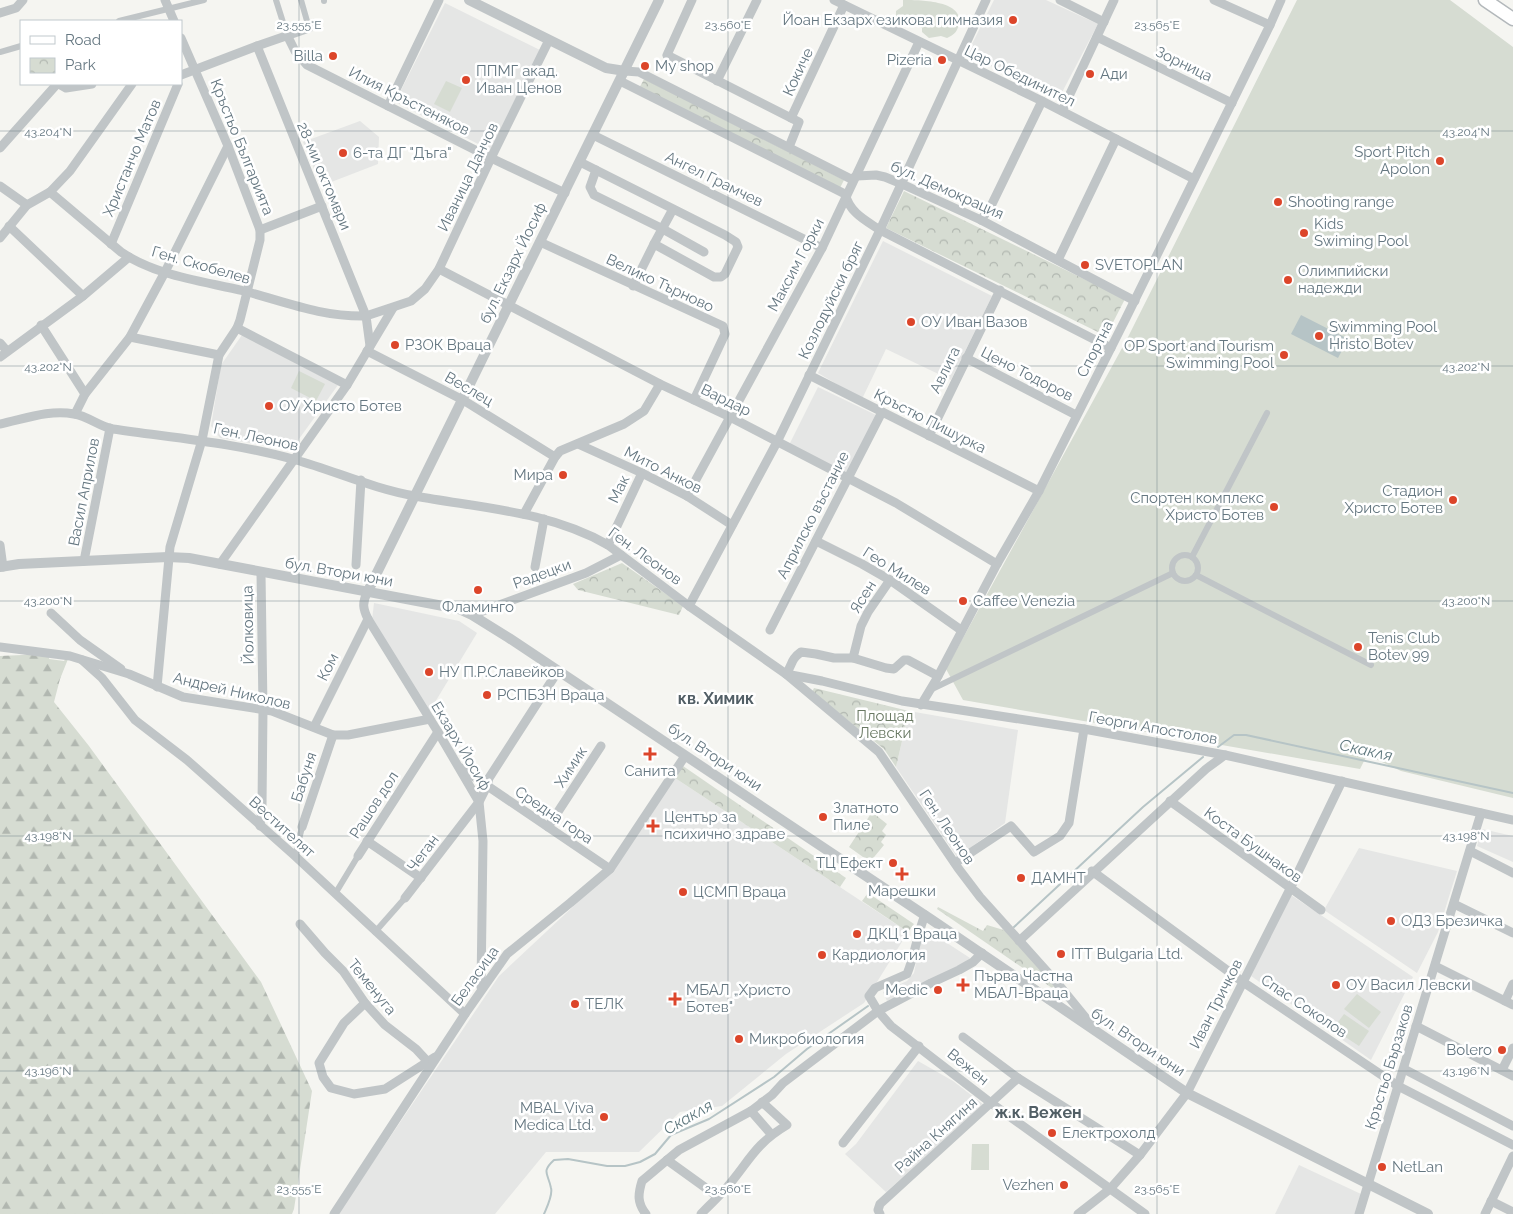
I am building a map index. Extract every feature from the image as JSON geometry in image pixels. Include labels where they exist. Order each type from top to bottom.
[{"type":"main road","points":[[1485,0],[1513,19]]},
{"type":"street","points":[[0,13],[16,8],[23,0]]},
{"type":"street","points":[[122,20],[167,4],[204,0]]},
{"type":"street","name":"Илия Кръстеняков","points":[[276,0],[287,35],[307,65],[491,158],[565,193]]},
{"type":"street","points":[[182,75],[308,28],[301,0]]},
{"type":"street","points":[[388,106],[439,0]]},
{"type":"street","name":"бул. Демокрация","points":[[469,0],[622,76],[845,194],[856,213],[880,230],[1111,348]]},
{"type":"street","name":"бул. Екзарх Йосиф","points":[[367,593],[659,0]]},
{"type":"street","points":[[692,0],[667,55],[791,118]]},
{"type":"street","points":[[717,81],[756,0]]},
{"type":"street","name":"Цар Обединител","points":[[834,0],[1042,101],[1194,179]]},
{"type":"street","name":"Козлодуйски бряг","points":[[689,606],[777,442],[902,184],[986,0]]},
{"type":"street","points":[[1060,0],[1104,22]]},
{"type":"street","points":[[1062,111],[1114,0]]},
{"type":"street","points":[[1214,0],[1270,25]]},
{"type":"street","name":"Спортна","points":[[920,705],[938,676],[997,564],[1039,491],[1135,300],[1281,0]]},
{"type":"street","points":[[167,4],[174,20]]},
{"type":"street","name":"Кокиче","points":[[789,147],[800,122],[791,118],[844,5]]},
{"type":"street","name":"Зорница","points":[[1097,37],[1232,102]]},
{"type":"street","name":"Иваница Данчов","points":[[392,308],[411,301],[425,289],[439,268],[549,40]]},
{"type":"street","name":"Максим Горки","points":[[687,496],[822,248],[919,42]]},
{"type":"street","name":"Кръстьо Българията","points":[[157,687],[168,557],[172,537],[202,440],[219,355],[237,328],[247,292],[260,230],[228,146],[195,70],[186,61],[182,43]]},
{"type":"street","points":[[0,52],[20,46]]},
{"type":"street","name":"28-ми октомври","points":[[257,46],[366,316],[369,348]]},
{"type":"street","points":[[182,75],[186,61]]},
{"type":"street","name":"бул. Демокрация","points":[[622,76],[639,72],[851,179],[857,176],[880,176],[902,184],[981,220],[1135,300]]},
{"type":"street","points":[[0,148],[57,85]]},
{"type":"street","points":[[60,85],[66,88],[86,85]]},
{"type":"street","points":[[0,238],[27,205],[50,192],[70,171],[131,85]]},
{"type":"street","name":"Христанчо Матов","points":[[111,244],[178,85]]},
{"type":"street","points":[[981,220],[991,206],[1042,101]]},
{"type":"street","name":"Ангел Грамчев","points":[[593,135],[822,248]]},
{"type":"street","points":[[1058,260],[1116,139]]},
{"type":"street","points":[[75,414],[85,394],[130,337],[228,146]]},
{"type":"street","points":[[580,162],[725,235],[736,242],[738,247],[725,274],[721,277],[714,277],[654,244]]},
{"type":"street","points":[[596,170],[590,187],[594,196],[662,228],[704,252]]},
{"type":"street","points":[[0,186],[27,205]]},
{"type":"street","name":"Ген. Скобелев","points":[[50,192],[129,257],[165,272],[247,292],[322,314],[346,317],[366,316],[392,308]]},
{"type":"street","points":[[260,230],[322,206]]},
{"type":"street","points":[[633,286],[662,228],[674,209]]},
{"type":"street","points":[[9,226],[83,296]]},
{"type":"street","name":"Велико Търново","points":[[540,242],[723,326],[725,334],[694,400]]},
{"type":"street","points":[[0,343],[4,354],[83,296],[129,257]]},
{"type":"street","name":"Вардар","points":[[439,268],[660,384],[730,417],[896,503],[997,564]]},
{"type":"street","name":"Авлига","points":[[929,436],[1000,290]]},
{"type":"street","points":[[220,564],[347,385],[392,308]]},
{"type":"street","points":[[41,325],[85,394]]},
{"type":"street","points":[[237,328],[347,385]]},
{"type":"street","points":[[130,337],[219,355]]},
{"type":"street","name":"Веслец","points":[[369,348],[462,400],[555,457]]},
{"type":"street","name":"Цено Тодоров","points":[[966,358],[1076,415]]},
{"type":"street","name":"Кръстю Пишурка","points":[[809,375],[1039,491]]},
{"type":"street","points":[[524,514],[560,451],[624,424],[644,411],[660,384]]},
{"type":"street","name":"Априлско въстание","points":[[770,630],[882,412]]},
{"type":"street","name":"Ген. Леонов","points":[[0,424],[51,413],[75,414],[110,428],[202,440],[295,459],[415,496],[524,514],[594,537],[608,545],[689,606],[786,674],[879,752],[954,863],[980,897],[1100,1034]]},
{"type":"street","points":[[1192,557],[1267,413]]},
{"type":"street","name":"Васил Априлов","points":[[84,561],[110,428]]},
{"type":"street","name":"Мито Анков","points":[[578,444],[687,496],[732,526]]},
{"type":"street","name":"Мак","points":[[608,545],[642,473]]},
{"type":"street","points":[[356,565],[361,480]]},
{"type":"street","points":[[535,567],[544,519]]},
{"type":"street","name":"Гео Милев","points":[[816,542],[890,580],[961,630]]},
{"type":"street","points":[[0,545],[2,567]]},
{"type":"street","name":"Радецки","points":[[472,615],[586,572],[621,555]]},
{"type":"street","points":[[1186,555],[1192,557],[1198,567],[1196,575],[1190,580],[1182,581],[1173,574],[1173,565],[1178,558],[1186,555]]},
{"type":"street","name":"бул. Втори юни","points":[[2,567],[84,561],[168,557],[189,558],[459,609],[472,615],[686,756],[1186,1093],[1428,1214]]},
{"type":"street","name":"Йолковица","points":[[260,826],[263,709],[262,573]]},
{"type":"street","points":[[929,691],[1173,574]]},
{"type":"street","points":[[1196,575],[1371,665]]},
{"type":"street","name":"Ясен","points":[[853,658],[861,626],[868,612],[890,580]]},
{"type":"street","name":"Екзарх Йосиф","points":[[367,593],[363,600],[363,607],[368,619],[479,802],[483,850],[481,990]]},
{"type":"street","points":[[51,613],[80,640],[129,674]]},
{"type":"street","name":"Ком","points":[[314,727],[368,619]]},
{"type":"street","name":"Андрей Николов","points":[[0,647],[70,656],[129,674],[183,696],[272,711],[333,734],[348,736],[430,719]]},
{"type":"street","points":[[786,674],[792,659],[801,652],[834,658],[853,658],[894,669],[904,660],[908,660],[938,676]]},
{"type":"street","name":"Вестителят","points":[[82,660],[102,678],[135,720],[187,760],[465,1014]]},
{"type":"street","name":"Чеган","points":[[375,932],[421,878],[479,802],[487,786],[488,778],[558,671]]},
{"type":"street","name":"Георги Апостолов","points":[[786,674],[920,705],[1084,729],[1225,754],[1513,820]]},
{"type":"street","points":[[954,863],[1011,826],[1034,852],[1060,836],[1068,823],[1084,729]]},
{"type":"street","name":"Рашов дол","points":[[335,894],[438,732]]},
{"type":"street","name":"Бабуня","points":[[294,856],[333,734]]},
{"type":"street","name":"Химик","points":[[548,827],[601,746]]},
{"type":"street","points":[[1019,941],[1092,871],[1225,754]]},
{"type":"street","name":"Беласица","points":[[334,1214],[465,1014],[507,954],[570,904],[610,869],[686,756]]},
{"type":"street","name":"Средна гора","points":[[458,766],[610,869]]},
{"type":"street","name":"Иван Тричков","points":[[1078,1214],[1110,1189],[1140,1155],[1186,1093],[1290,889],[1342,781]]},
{"type":"street","name":"Коста Бушнаков","points":[[1170,801],[1321,910]]},
{"type":"street","name":"Кръстьо Бързаков","points":[[1359,1214],[1482,813]]},
{"type":"street","points":[[367,842],[421,878]]},
{"type":"street","points":[[1470,851],[1513,873]]},
{"type":"street","name":"Спас Соколов","points":[[1092,871],[1243,982],[1398,1086],[1513,1145]]},
{"type":"street","points":[[1454,904],[1513,933]]},
{"type":"street","points":[[878,1011],[869,996],[875,988],[907,974],[925,916]]},
{"type":"street","name":"Теменуга","points":[[300,924],[324,954],[343,970],[365,1003],[385,1026],[416,1049],[428,1062]]},
{"type":"street","points":[[646,1214],[640,1207],[642,1180],[678,1150],[751,1111],[772,1095],[783,1083],[878,1011],[959,970],[982,954]]},
{"type":"street","points":[[1435,966],[1509,1003],[1513,984]]},
{"type":"street","points":[[1049,999],[1060,995],[1059,985]]},
{"type":"street","points":[[365,1003],[344,1022],[319,1062],[322,1078],[331,1088],[354,1094],[385,1089],[439,1054]]},
{"type":"street","name":"Вежен","points":[[878,1011],[891,1026],[991,1103],[1144,1214]]},
{"type":"street","points":[[1416,1026],[1513,1076]]},
{"type":"street","points":[[963,1037],[1018,1078],[1140,1155]]},
{"type":"street","points":[[843,1143],[919,1046]]},
{"type":"street","points":[[1502,1070],[1513,1048]]},
{"type":"street","points":[[1404,1070],[1513,1126]]},
{"type":"street","name":"Райна Княгиня","points":[[880,1214],[878,1210],[880,1204],[1018,1078]]},
{"type":"street","points":[[701,1214],[728,1187],[754,1150],[771,1134],[787,1125],[762,1102]]},
{"type":"street","points":[[751,1111],[771,1134]]},
{"type":"street","points":[[1485,1214],[1513,1156]]},
{"type":"street","points":[[667,1160],[717,1196]]},
{"type":"street","points":[[1491,1201],[1513,1212]]},
{"type":"shaded area","points":[[994,0],[1046,0],[1098,24],[1058,100],[967,54]]},
{"type":"shaded area","name":"ППМГ акад. Иван Ценов","points":[[445,3],[540,50],[490,150],[395,102]]},
{"type":"shaded area","name":"6-та ДГ \"Дъга\"","points":[[360,121],[379,137],[378,164],[321,186],[303,142]]},
{"type":"shaded area","name":"ОУ Иван Вазов","points":[[883,241],[992,296],[951,380],[886,349],[862,399],[818,373]]},
{"type":"shaded area","name":"Swimming Pool Hristo Botev","points":[[1301,315],[1348,339],[1338,358],[1291,334]]},
{"type":"shaded area","name":"ОУ Христо Ботев","points":[[242,335],[338,385],[291,450],[220,438],[211,426],[221,365]]},
{"type":"shaded area","points":[[818,387],[876,415],[847,474],[789,445]]},
{"type":"shaded area","name":"НУ П.Р.Славейков","points":[[374,603],[459,621],[477,633],[429,712],[372,620]]},
{"type":"shaded area","points":[[909,711],[1018,730],[1005,823],[957,857],[896,767]]},
{"type":"shaded area","name":"МБАЛ „Христо Ботев\"","points":[[675,778],[908,932],[864,1003],[786,1054],[722,1106],[680,1112],[639,1152],[546,1152],[495,1214],[338,1214],[499,976],[609,873]]},
{"type":"shaded area","points":[[1482,829],[1513,836],[1513,862],[1477,846]]},
{"type":"shaded area","name":"ОДЗ Брезичка","points":[[1359,848],[1457,871],[1438,932],[1417,973],[1324,910]]},
{"type":"shaded area","name":"ОУ Васил Левски","points":[[1291,895],[1413,977],[1371,1060],[1251,976]]},
{"type":"shaded area","points":[[927,930],[970,958],[956,968],[887,1001],[883,992],[907,981],[914,973],[921,938]]},
{"type":"shaded area","points":[[918,1061],[953,1081],[984,1105],[886,1192],[845,1154],[856,1144]]},
{"type":"shaded area","points":[[1299,1165],[1361,1194],[1355,1214],[1275,1214]]},
{"type":"green space","points":[[903,0],[928,1],[947,6],[958,15],[959,23],[957,30],[947,38],[941,36],[929,38],[922,32],[922,28],[896,23],[896,11],[903,6]]},
{"type":"green space","name":"Спортен комплекс Христо Ботев","points":[[1297,0],[1450,0],[1513,47],[1513,798],[1401,771],[1367,755],[1360,769],[963,700],[946,669],[1127,339]]},
{"type":"green space","points":[[644,79],[844,180],[840,188],[640,87]]},
{"type":"green space","points":[[446,81],[462,88],[450,112],[434,104]]},
{"type":"green space","points":[[904,191],[1125,299],[1106,336],[886,228]]},
{"type":"green space","points":[[299,371],[325,384],[316,401],[291,388]]},
{"type":"green space","points":[[622,563],[683,606],[679,615],[578,590],[573,584]]},
{"type":"green space","points":[[50,654],[49,659],[64,661],[66,658],[68,659],[54,702],[89,746],[261,982],[312,1091],[292,1214],[0,1214],[0,656]]},
{"type":"green space","name":"Площад Левски","points":[[814,688],[909,711],[896,767],[884,749],[812,692]]},
{"type":"green space","points":[[683,766],[846,878],[840,887],[675,778]]},
{"type":"green space","points":[[872,812],[887,824],[882,831],[886,835],[881,842],[884,845],[870,862],[849,847]]},
{"type":"green space","points":[[868,893],[914,924],[908,932],[862,901]]},
{"type":"green space","points":[[938,907],[983,931],[987,925],[1007,931],[1055,986],[1052,988],[937,909]]},
{"type":"green space","points":[[1357,994],[1381,1012],[1369,1028],[1344,1009]]},
{"type":"green space","points":[[1344,1014],[1369,1031],[1359,1046],[1333,1029]]},
{"type":"green space","points":[[972,1144],[989,1144],[989,1170],[971,1170]]},
{"type":"waterway","name":"Скакля","points":[[1218,747],[1234,735],[1246,735],[1513,793]]},
{"type":"waterway","name":"Скакля","points":[[1014,927],[1143,807],[1203,757]]},
{"type":"waterway","name":"Скакля","points":[[544,1214],[551,1194],[550,1183],[546,1173],[554,1160],[568,1159],[607,1166],[625,1166],[640,1162],[655,1154],[671,1135],[709,1119],[774,1077],[807,1049],[868,1006]]},
{"type":"place","name":"Йоан Екзарх езикова гимназия","points":[[1013,20]]},
{"type":"place","name":"Billa","points":[[333,56]]},
{"type":"place","name":"Pizeria","points":[[942,60]]},
{"type":"place","name":"My shop","points":[[645,66]]},
{"type":"place","name":"Ади","points":[[1090,74]]},
{"type":"place","name":"ППМГ акад. Иван Ценов","points":[[466,80]]},
{"type":"place","name":"6-та ДГ \"Дъга\"","points":[[343,153]]},
{"type":"place","name":"Sport Pitch Apolon","points":[[1440,161]]},
{"type":"place","name":"Shooting range","points":[[1278,202]]},
{"type":"place","name":"Kids Swiming Pool","points":[[1304,233]]},
{"type":"place","name":"SVETOPLAN","points":[[1085,265]]},
{"type":"place","name":"Олимпийски надежди","points":[[1288,280]]},
{"type":"place","name":"ОУ Иван Вазов","points":[[911,322]]},
{"type":"place","name":"Swimming Pool Hristo Botev","points":[[1319,336]]},
{"type":"place","name":"РЗОК Враца","points":[[395,345]]},
{"type":"place","name":"OP Sport and Tourism Swimming Pool","points":[[1284,355]]},
{"type":"place","name":"ОУ Христо Ботев","points":[[269,406]]},
{"type":"place","name":"Мира","points":[[563,475]]},
{"type":"place","name":"Стадион Христо Ботев","points":[[1453,500]]},
{"type":"place","name":"Спортен комплекс Христо Ботев","points":[[1274,507]]},
{"type":"place","name":"Фламинго","points":[[478,590]]},
{"type":"place","name":"Caffee Venezia","points":[[963,601]]},
{"type":"place","name":"Tenis Club Botev 99","points":[[1358,647]]},
{"type":"place","name":"НУ П.Р.Славейков","points":[[429,672]]},
{"type":"place","name":"РСПБЗН Враца","points":[[487,695]]},
{"type":"place","name":"Санита","points":[[650,754]]},
{"type":"place","name":"Златното Пиле","points":[[823,817]]},
{"type":"place","name":"Център за психично здраве","points":[[653,826]]},
{"type":"place","name":"ТЦ Ефект","points":[[893,863]]},
{"type":"place","name":"Марешки","points":[[902,874]]},
{"type":"place","name":"ДАМНТ","points":[[1021,878]]},
{"type":"place","name":"ЦСМП Враца","points":[[683,892]]},
{"type":"place","name":"ОДЗ Брезичка","points":[[1391,921]]},
{"type":"place","name":"ДКЦ 1 Враца","points":[[857,934]]},
{"type":"place","name":"ITT Bulgaria Ltd.","points":[[1061,954]]},
{"type":"place","name":"Кардиология","points":[[822,955]]},
{"type":"place","name":"Първа Частна МБАЛ-Враца","points":[[963,985]]},
{"type":"place","name":"ОУ Васил Левски","points":[[1336,985]]},
{"type":"place","name":"Medic","points":[[938,990]]},
{"type":"place","name":"МБАЛ „Христо Ботев\"","points":[[675,999]]},
{"type":"place","name":"ТЕЛК","points":[[575,1004]]},
{"type":"place","name":"Микробиология","points":[[739,1039]]},
{"type":"place","name":"Bolero","points":[[1502,1050]]},
{"type":"place","name":"MBAL Viva Medica Ltd.","points":[[604,1117]]},
{"type":"place","name":"Електрохолд","points":[[1052,1133]]},
{"type":"place","name":"NetLan","points":[[1382,1167]]},
{"type":"place","name":"Vezhen","points":[[1064,1185]]},
{"type":"district","name":"кв. Химик","points":[[716,698]]},
{"type":"district","name":"ж.к. Вежен","points":[[1038,1112]]}]
